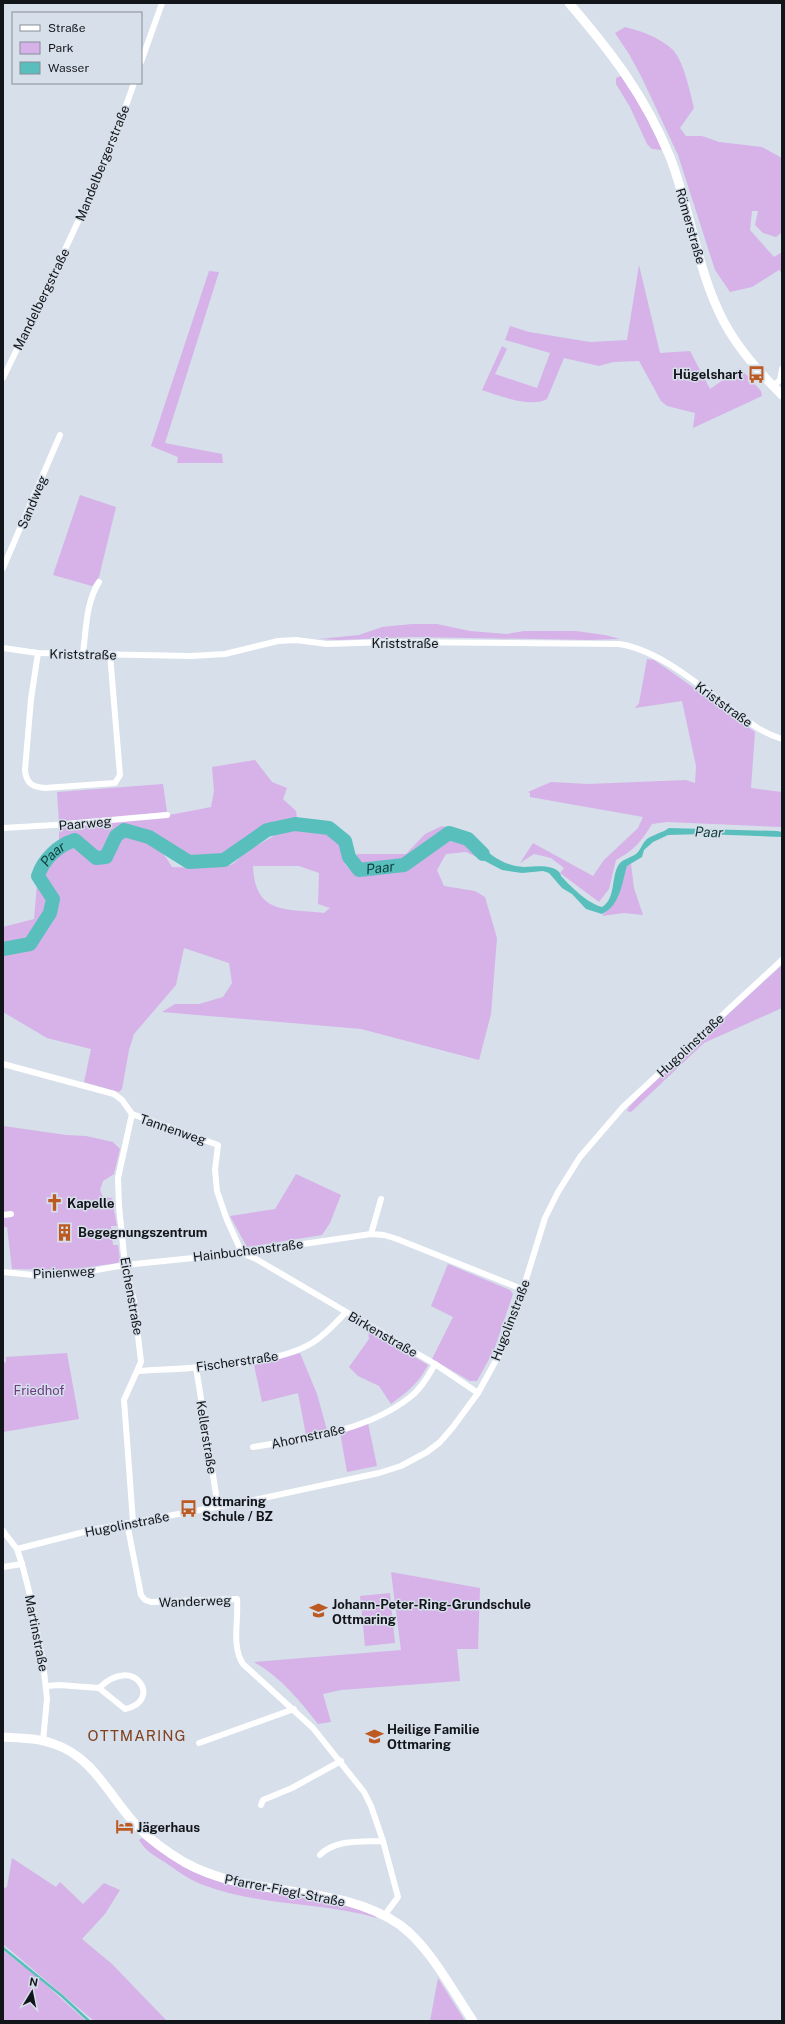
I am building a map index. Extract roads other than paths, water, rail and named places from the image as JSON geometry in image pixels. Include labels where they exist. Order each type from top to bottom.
[{"type":"main road","name":"Römerstraße","points":[[569,3],[609,50],[635,88],[659,132],[670,158],[704,271],[724,321],[740,347],[782,395]]},
{"type":"main road","name":"Pfarrer-Fiegl-Straße","points":[[3,1737],[43,1741],[67,1750],[86,1764],[103,1782],[140,1830],[165,1850],[185,1862],[221,1877],[250,1885],[332,1898],[358,1905],[384,1916],[416,1939],[473,2021]]},
{"type":"street","points":[[142,59],[162,3]]},
{"type":"street","name":"Mandelbergerstraße","points":[[70,242],[134,84]]},
{"type":"street","name":"Mandelbergstraße","points":[[3,378],[70,242]]},
{"type":"street","points":[[773,386],[780,380],[782,369]]},
{"type":"street","name":"Sandweg","points":[[3,568],[60,436]]},
{"type":"street","points":[[83,654],[88,612],[99,582]]},
{"type":"street","name":"Kriststraße","points":[[3,648],[38,652],[83,654],[191,656],[224,654],[278,641],[296,640],[327,644],[389,642],[620,644],[638,648],[654,656],[706,690],[756,728],[768,735],[782,740]]},
{"type":"street","points":[[38,652],[31,699],[25,770],[29,783],[35,787],[45,788],[115,783],[120,775],[110,654]]},
{"type":"street","name":"Paarweg","points":[[3,828],[167,815]]},
{"type":"street","name":"Hugolinstraße","points":[[17,1549],[130,1523],[218,1507],[379,1473],[417,1459],[440,1442],[478,1392],[501,1351],[545,1218],[558,1192],[580,1157],[623,1107],[782,960]]},
{"type":"street","points":[[3,1064],[114,1094],[122,1100],[132,1114]]},
{"type":"street","name":"Tannenweg","points":[[132,1114],[218,1145],[214,1181],[227,1220],[242,1253]]},
{"type":"street","name":"Eichenstraße","points":[[130,1523],[124,1400],[141,1362],[134,1301],[125,1265],[119,1206],[118,1178],[132,1114]]},
{"type":"street","points":[[371,1234],[381,1199]]},
{"type":"street","points":[[3,1215],[11,1214]]},
{"type":"street","name":"Hainbuchenstraße","points":[[125,1265],[242,1253],[371,1234],[384,1235],[397,1239],[522,1289]]},
{"type":"street","name":"Birkenstraße","points":[[242,1253],[435,1364],[478,1392]]},
{"type":"street","name":"Pinienweg","points":[[3,1272],[33,1275],[68,1275],[125,1265]]},
{"type":"street","name":"Fischerstraße","points":[[138,1371],[196,1368],[238,1363],[287,1354],[311,1343],[334,1325],[346,1312]]},
{"type":"street","name":"Ahornstraße","points":[[253,1447],[332,1433],[386,1412],[410,1398],[426,1380],[435,1364]]},
{"type":"street","name":"Kellerstraße","points":[[196,1368],[218,1507]]},
{"type":"street","name":"Wanderweg","points":[[130,1523],[141,1594],[145,1600],[151,1602],[237,1599],[236,1641],[238,1658],[242,1664],[314,1728],[355,1778],[368,1799],[383,1841],[398,1898],[384,1916]]},
{"type":"street","name":"Martinstraße","points":[[3,1531],[17,1549],[31,1598],[47,1686],[43,1741]]},
{"type":"street","points":[[3,1567],[22,1564]]},
{"type":"street","points":[[47,1686],[59,1685],[99,1688],[114,1699],[122,1709],[135,1704],[141,1699],[144,1688],[141,1681],[136,1678],[122,1676],[113,1678],[99,1688]]},
{"type":"street","points":[[199,1743],[294,1709]]},
{"type":"street","points":[[261,1804],[263,1800],[292,1788],[341,1761]]},
{"type":"street","points":[[320,1855],[326,1849],[339,1844],[383,1841]]},
{"type":"water","points":[[669,828],[777,831],[782,832],[782,837],[703,834],[668,835],[653,842],[644,850],[642,857],[627,866],[617,900],[613,906],[602,914],[586,909],[572,894],[562,888],[549,873],[543,871],[522,873],[502,870],[483,860],[467,843],[474,840],[485,850],[503,862],[509,864],[524,867],[550,867],[559,872],[562,877],[581,895],[592,903],[602,907],[610,898],[615,874],[620,863],[636,854],[647,839]]},
{"type":"waterway","name":"Paar","points":[[3,949],[30,944],[50,913],[53,899],[38,876],[47,859],[57,849],[75,840],[96,858],[106,857],[116,836],[124,830],[149,837],[189,862],[224,860],[267,830],[295,824],[329,828],[345,841],[349,857],[359,870],[404,865],[449,833],[468,839],[483,854]]},
{"type":"waterway","points":[[3,1948],[62,1996],[89,2021]]},
{"type":"place","name":"Hügelshart","points":[[756,374]]},
{"type":"place","name":"Kapelle","points":[[54,1203]]},
{"type":"place","name":"Begegnungszentrum","points":[[65,1232]]},
{"type":"place","name":"Ottmaring Schule / BZ","points":[[189,1508]]},
{"type":"place","name":"Johann-Peter-Ring-Grundschule Ottmaring","points":[[319,1611]]},
{"type":"place","name":"Heilige Familie Ottmaring","points":[[374,1736]]},
{"type":"place","name":"Jägerhaus","points":[[124,1827]]},
{"type":"district","name":"OTTMARING","points":[[137,1736]]},
{"type":"park label","name":"Friedhof","points":[[39,1390]]}]
